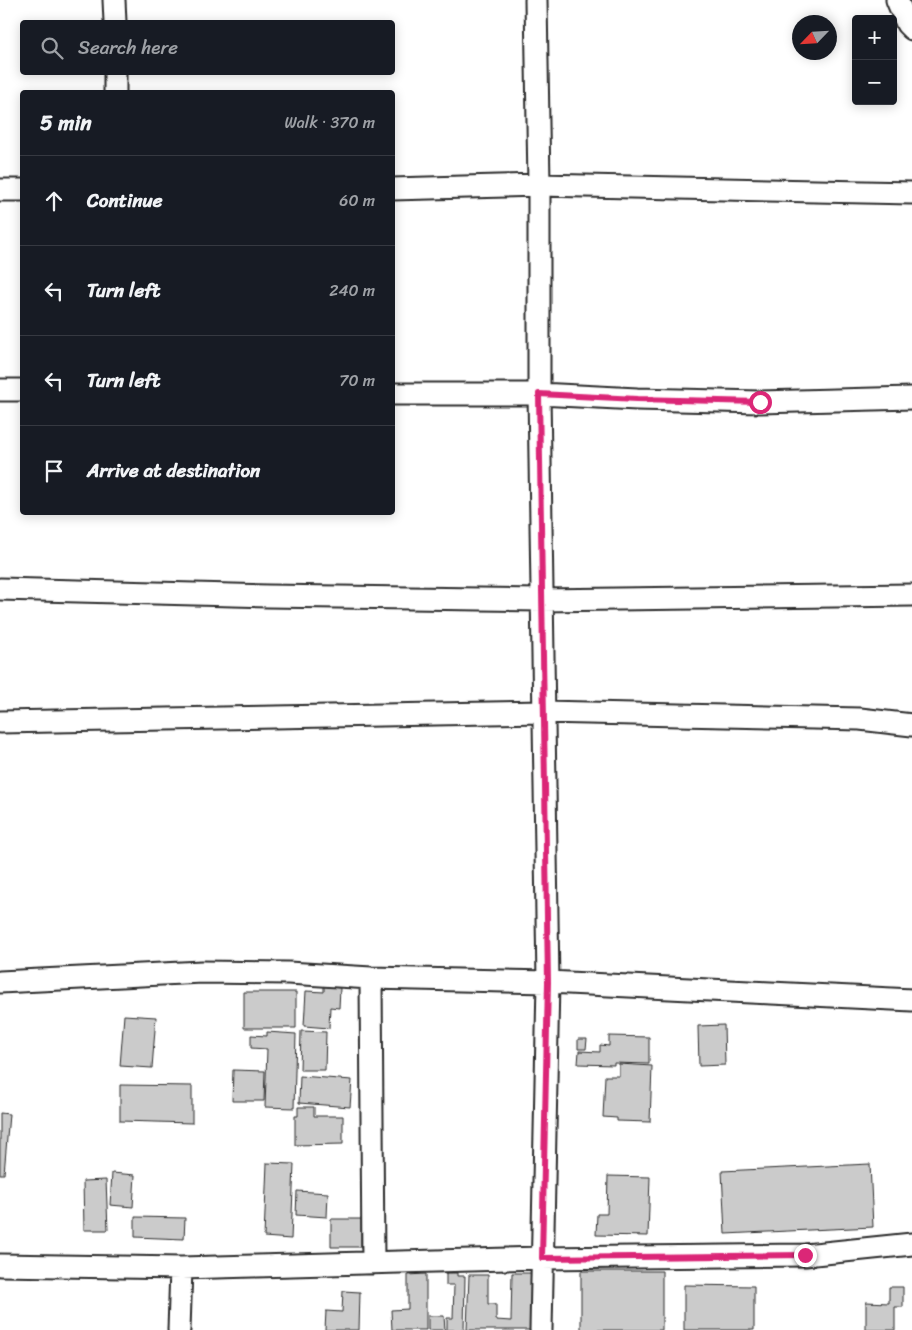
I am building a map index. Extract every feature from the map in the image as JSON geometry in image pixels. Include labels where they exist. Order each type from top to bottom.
[{"type":"street","points":[[114,0],[115,20]]},
{"type":"street","points":[[536,0],[539,185],[539,394],[548,982],[541,1330]]},
{"type":"street","points":[[897,0],[907,24],[912,29]]},
{"type":"street","points":[[115,75],[115,90]]},
{"type":"street","points":[[395,189],[539,185],[912,193]]},
{"type":"street","points":[[0,190],[20,190]]},
{"type":"street","points":[[0,390],[20,390]]},
{"type":"street","points":[[395,394],[539,394],[760,402],[912,398]]},
{"type":"street","points":[[0,589],[268,596],[542,600],[912,595]]},
{"type":"street","points":[[0,722],[543,712],[860,720],[912,725]]},
{"type":"street","points":[[0,982],[202,972],[288,973],[371,978],[548,982],[912,1000]]},
{"type":"street","points":[[371,978],[373,1263]]},
{"type":"street","points":[[0,1265],[181,1268],[542,1258],[805,1255],[912,1244]]},
{"type":"street","points":[[179,1330],[181,1268]]},
{"type":"building","points":[[324,986],[340,988],[339,1008],[330,1007],[329,1028],[304,1026],[306,991],[324,992]]},
{"type":"building","points":[[244,992],[296,992],[296,1028],[244,1028]]},
{"type":"building","points":[[124,1015],[156,1017],[152,1068],[120,1066]]},
{"type":"building","points":[[724,1025],[725,1065],[699,1066],[698,1026]]},
{"type":"building","points":[[301,1031],[326,1032],[325,1070],[300,1070]]},
{"type":"building","points":[[267,1032],[296,1034],[294,1108],[265,1107],[267,1049],[251,1048],[251,1035],[267,1036]]},
{"type":"building","points":[[609,1036],[649,1037],[649,1064],[578,1064],[579,1051],[600,1052],[600,1045],[609,1046]]},
{"type":"building","points":[[578,1039],[587,1039],[586,1049],[578,1049]]},
{"type":"building","points":[[619,1064],[652,1066],[650,1122],[617,1121],[617,1118],[603,1117],[605,1076],[619,1076]]},
{"type":"building","points":[[233,1070],[265,1071],[264,1101],[232,1101]]},
{"type":"building","points":[[300,1076],[352,1080],[350,1107],[299,1103]]},
{"type":"building","points":[[120,1085],[192,1086],[192,1123],[120,1121]]},
{"type":"building","points":[[298,1107],[314,1107],[314,1116],[343,1116],[343,1144],[295,1145],[295,1116],[298,1116]]},
{"type":"building","points":[[0,1113],[9,1114],[4,1174],[0,1174]]},
{"type":"building","points":[[267,1163],[294,1164],[291,1239],[264,1237]]},
{"type":"building","points":[[870,1164],[873,1227],[725,1234],[722,1171]]},
{"type":"building","points":[[112,1173],[135,1175],[133,1207],[110,1205]]},
{"type":"building","points":[[608,1176],[650,1177],[648,1236],[596,1235],[597,1214],[607,1214]]},
{"type":"building","points":[[106,1180],[108,1230],[84,1230],[83,1181]]},
{"type":"building","points":[[297,1191],[328,1193],[327,1217],[296,1215]]},
{"type":"building","points":[[135,1217],[185,1218],[184,1239],[135,1237]]},
{"type":"building","points":[[331,1219],[361,1219],[361,1247],[331,1247]]},
{"type":"building","points":[[581,1271],[662,1271],[662,1330],[581,1330]]},
{"type":"building","points":[[446,1273],[457,1273],[457,1276],[465,1276],[464,1330],[447,1330],[447,1318],[453,1318],[454,1285],[446,1285]]},
{"type":"building","points":[[512,1273],[539,1273],[539,1330],[467,1330],[469,1275],[488,1275],[488,1304],[496,1304],[496,1320],[511,1321]]},
{"type":"building","points":[[426,1274],[426,1330],[392,1330],[391,1310],[408,1309],[408,1275]]},
{"type":"building","points":[[684,1285],[754,1286],[754,1330],[684,1330]]},
{"type":"building","points":[[889,1287],[903,1287],[903,1307],[895,1307],[895,1330],[866,1330],[866,1302],[889,1303]]},
{"type":"building","points":[[343,1291],[360,1292],[359,1330],[325,1330],[326,1311],[342,1312]]},
{"type":"building","points":[[428,1316],[444,1316],[445,1330],[428,1330]]},
{"type":"route","points":[[760,402],[539,394],[548,982],[542,1258],[805,1255]]}]
